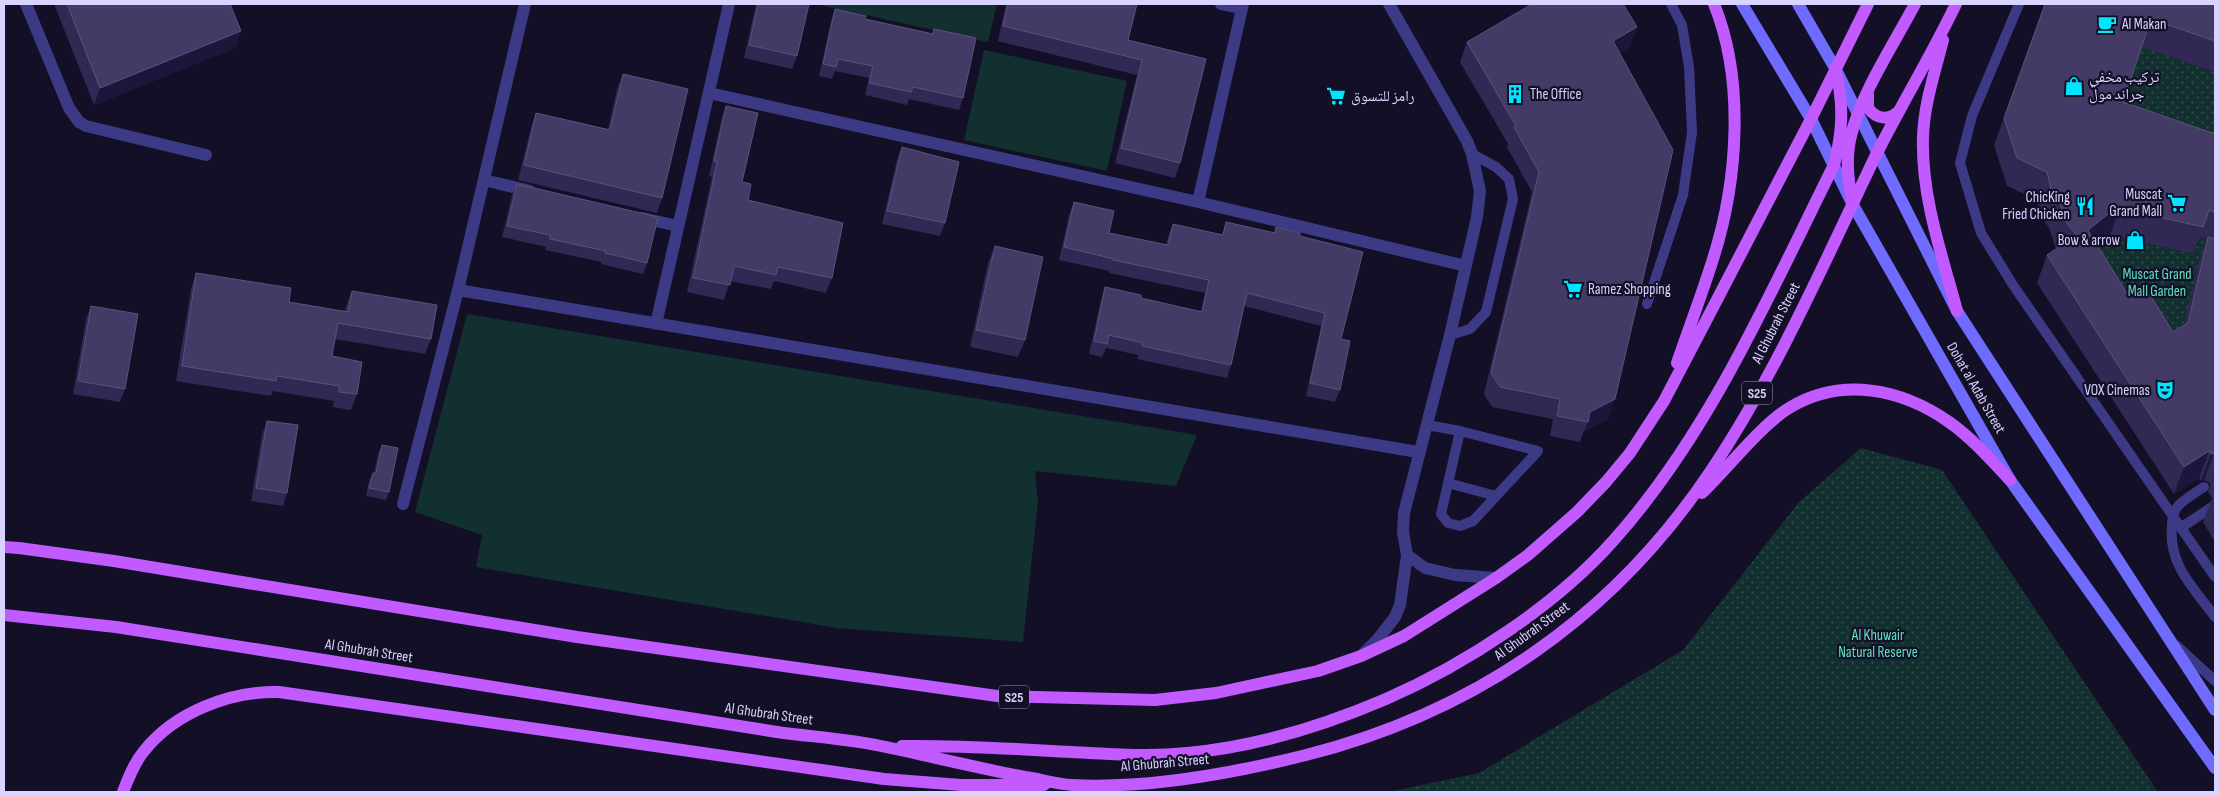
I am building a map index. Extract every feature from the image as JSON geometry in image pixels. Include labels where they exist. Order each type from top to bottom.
[{"type":"main road","points":[[1664,401],[1714,257],[1731,173],[1734,136],[1734,95],[1728,52],[1714,4]]},
{"type":"main road","name":"Dohat al Adab Street","points":[[1742,4],[1811,119],[1853,205],[2010,480],[2215,768]]},
{"type":"main road","name":"Dohat al Adab Street","points":[[1798,4],[1835,68],[1957,311],[2215,710]]},
{"type":"main road","name":"S25","points":[[4,546],[123,563],[577,637],[997,696],[1155,700],[1216,693],[1318,671],[1361,656],[1404,636],[1496,578],[1528,555],[1577,512],[1606,482],[1630,453],[1664,401],[1811,119],[1868,4]]},
{"type":"main road","points":[[1853,205],[1848,182],[1848,159],[1851,136],[1857,114],[1915,4]]},
{"type":"main road","name":"Al Ghubrah Street","points":[[4,615],[116,627],[777,732],[882,746],[963,766],[1071,785],[1167,781],[1268,764],[1344,744],[1388,730],[1434,711],[1527,659],[1569,627],[1602,598],[1676,519],[1711,471],[1770,370],[1878,153],[1956,4]]},
{"type":"main road","points":[[1948,21],[1930,88],[1923,137],[1927,193],[1957,311]]},
{"type":"main road","points":[[882,746],[946,745],[1126,755],[1188,753],[1246,744],[1302,730],[1347,715],[1410,688],[1465,659],[1512,629],[1565,587],[1612,542],[1655,490],[1703,418],[1730,371],[1834,165],[1843,117],[1841,92],[1835,68]]},
{"type":"main road","points":[[1869,91],[1867,102],[1876,116],[1881,118],[1892,117],[1900,110]]},
{"type":"main road","points":[[1676,519],[1770,422],[1782,413],[1814,396],[1848,389],[1897,395],[1921,404],[1951,423],[1972,441],[2010,480]]},
{"type":"main road","points":[[123,792],[143,752],[160,734],[204,707],[233,696],[257,692],[279,692],[884,780],[998,786],[1071,785]]},
{"type":"street","points":[[26,4],[69,108],[79,122],[86,126],[206,155]]},
{"type":"street","points":[[402,504],[458,290],[525,4]]},
{"type":"street","points":[[656,324],[729,4]]},
{"type":"street","points":[[1198,202],[1242,6],[1222,4]]},
{"type":"street","points":[[1361,656],[1378,639],[1395,617],[1403,595],[1407,554],[1402,532],[1404,513],[1418,452],[1427,425],[1450,335],[1477,217],[1480,191],[1472,154],[1390,4]]},
{"type":"street","points":[[709,93],[1198,202],[1466,266]]},
{"type":"street","points":[[484,180],[542,194]]},
{"type":"street","points":[[629,215],[678,226]]},
{"type":"street","points":[[458,290],[1418,452]]},
{"type":"street","points":[[1407,554],[1424,568],[1455,575],[1496,578]]},
{"type":"lane","points":[[1647,304],[1683,195],[1692,132],[1689,67],[1682,26],[1671,4]]},
{"type":"lane","points":[[2019,4],[1972,116],[1960,162],[1981,233],[2014,285],[2215,577]]},
{"type":"lane","points":[[1450,335],[1470,330],[1486,312],[1513,199],[1508,179],[1496,167],[1472,154]]},
{"type":"lane","points":[[1427,425],[1460,431],[1538,451],[1473,521],[1460,526],[1448,523],[1441,514],[1460,431]]},
{"type":"lane","points":[[1448,483],[1496,496]]},
{"type":"lane","points":[[2204,487],[2179,505],[2174,515],[2170,539],[2174,557],[2215,617]]},
{"type":"lane","points":[[2182,527],[2215,505]]},
{"type":"lane","points":[[2172,642],[2215,681]]},
{"type":"green space","points":[[815,4],[997,4],[988,42]]},
{"type":"green space","points":[[2141,46],[2215,72],[2215,165],[2113,129]]},
{"type":"green space","points":[[984,50],[1127,81],[1107,171],[964,140]]},
{"type":"green space","name":"Muscat Grand Mall Garden","points":[[2110,235],[2193,254],[2199,237],[2215,243],[2178,350],[2078,258],[2102,238]]},
{"type":"green space","points":[[467,314],[1197,435],[1176,486],[1035,471],[1038,502],[1023,642],[837,628],[476,567],[482,535],[415,512]]},
{"type":"green space","name":"Al Khuwair Natural Reserve","points":[[1861,448],[1942,470],[2158,792],[1389,792],[1479,773],[1683,650],[1799,502]]},
{"type":"building","points":[[67,4],[230,4],[241,31],[100,88]]},
{"type":"building","points":[[758,4],[809,4],[797,56],[749,45]]},
{"type":"building","points":[[1008,4],[1137,4],[1128,40],[1206,59],[1180,163],[1121,148],[1142,60],[1003,26]]},
{"type":"building","name":"Ramez Shopping","points":[[1532,4],[1623,4],[1637,27],[1613,41],[1673,150],[1615,399],[1590,412],[1588,422],[1557,416],[1560,399],[1500,387],[1491,373],[1539,172],[1514,127],[1516,126],[1467,42]]},
{"type":"building","points":[[2045,4],[2215,4],[2215,41],[2151,19],[2123,102],[2215,134],[2215,212],[2209,210],[2203,227],[2120,208],[2112,211],[2088,230],[2128,295],[2144,285],[2173,332],[2188,323],[2208,237],[2215,239],[2215,453],[2211,454],[2209,451],[2184,467],[2047,255],[2077,235],[2065,221],[2059,200],[2051,189],[2047,172],[2017,158],[2004,118]]},
{"type":"building","points":[[835,9],[866,16],[865,19],[933,34],[934,29],[976,38],[963,98],[913,87],[911,92],[869,83],[873,66],[838,59],[836,67],[823,64]]},
{"type":"building","points":[[623,74],[688,89],[662,198],[524,165],[536,113],[610,130]]},
{"type":"building","points":[[726,106],[758,113],[742,182],[751,184],[748,200],[843,223],[832,278],[778,267],[776,275],[734,266],[730,285],[693,278],[717,162],[714,161]]},
{"type":"building","points":[[902,147],[959,162],[945,223],[887,211]]},
{"type":"building","points":[[517,184],[658,217],[647,263],[605,253],[606,251],[550,239],[550,235],[507,226]]},
{"type":"building","points":[[1074,202],[1114,211],[1109,233],[1168,245],[1173,224],[1223,235],[1226,222],[1275,233],[1276,227],[1300,233],[1300,236],[1363,252],[1341,339],[1350,341],[1340,390],[1310,383],[1325,313],[1247,293],[1231,365],[1142,346],[1143,343],[1109,335],[1107,344],[1094,341],[1105,287],[1141,295],[1141,298],[1202,312],[1209,280],[1113,260],[1064,247]]},
{"type":"building","points":[[995,246],[1043,257],[1025,340],[976,330]]},
{"type":"building","points":[[196,273],[291,288],[289,302],[348,312],[352,291],[437,305],[431,339],[338,323],[332,356],[362,362],[357,394],[339,392],[339,386],[277,376],[276,381],[182,366]]},
{"type":"building","points":[[91,306],[138,314],[125,389],[78,381]]},
{"type":"building","points":[[267,421],[298,425],[287,493],[256,488]]},
{"type":"building","points":[[382,445],[398,448],[389,492],[369,488],[373,473],[376,473]]},
{"type":"place","name":"Al Makan","points":[[2107,24]]},
{"type":"place","name":"تركيب مخفي جراند مول","points":[[2074,86]]},
{"type":"place","name":"The Office","points":[[1515,94]]},
{"type":"place","name":"رامز للتسوق","points":[[1336,96]]},
{"type":"place","name":"Muscat Grand Mall","points":[[2177,203]]},
{"type":"place","name":"ChicKing Fried Chicken","points":[[2085,206]]},
{"type":"place","name":"Bow & arrow","points":[[2135,240]]},
{"type":"place","name":"Ramez Shopping","points":[[1573,289]]},
{"type":"place","name":"VOX Cinemas","points":[[2165,390]]}]
